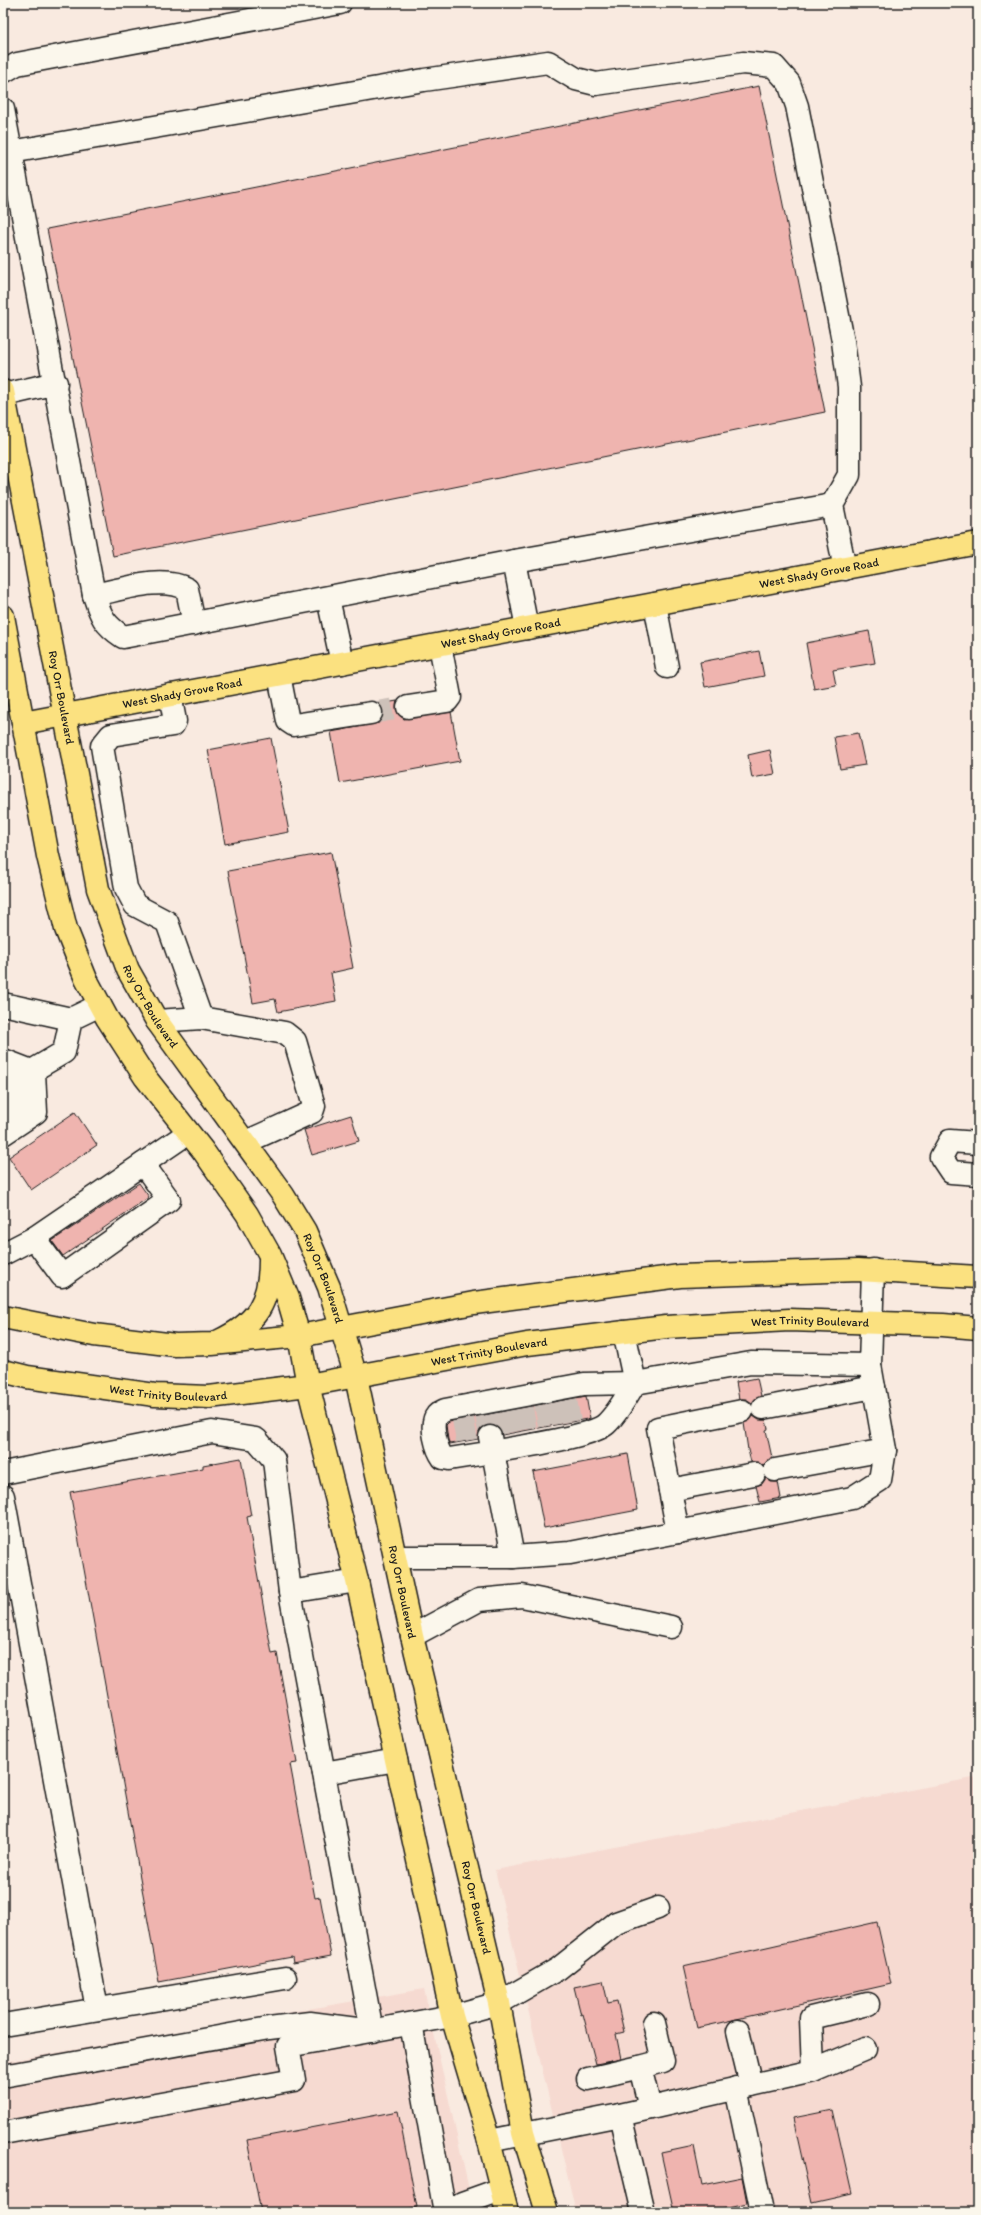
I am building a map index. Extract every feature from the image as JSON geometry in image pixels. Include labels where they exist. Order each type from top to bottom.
[{"type":"main road","name":"Roy Orr Boulevard","points":[[3,393],[66,715],[98,890],[128,970],[157,1021],[246,1142],[283,1195],[305,1231],[329,1287],[356,1377],[412,1636],[499,2003],[523,2133],[547,2212]]},
{"type":"main road","name":"West Shady Grove Road","points":[[23,723],[978,543]]},
{"type":"main road","points":[[3,616],[48,856],[66,929],[86,979],[100,1005],[145,1077],[204,1152],[247,1214],[270,1255],[288,1298],[299,1336],[308,1385],[357,1581],[452,2016],[489,2140],[505,2212]]},
{"type":"main road","points":[[212,1344],[234,1334],[252,1320],[263,1302],[270,1282],[270,1255]]},
{"type":"main road","points":[[3,1317],[94,1336],[176,1345],[212,1344],[299,1336],[474,1303],[661,1278],[778,1271],[873,1270],[978,1277]]},
{"type":"main road","name":"West Trinity Boulevard","points":[[3,1371],[27,1377],[156,1395],[209,1397],[308,1385],[356,1377],[527,1344],[702,1324],[781,1320],[870,1322],[978,1328]]},
{"type":"street","points":[[3,72],[17,64],[340,3]]},
{"type":"street","points":[[11,152],[424,80],[548,62],[576,79],[596,84],[743,63],[774,66],[789,83],[797,106],[843,341],[849,388],[849,476],[832,505],[845,569]]},
{"type":"street","points":[[3,110],[56,383],[94,595],[100,616],[108,627],[124,637],[514,561],[767,518],[832,505]]},
{"type":"street","points":[[3,393],[56,383]]},
{"type":"street","points":[[514,561],[527,628]]},
{"type":"street","points":[[94,595],[163,583],[177,584],[187,589],[194,624]]},
{"type":"street","points":[[328,598],[342,663]]},
{"type":"street","points":[[655,604],[667,667]]},
{"type":"street","points":[[408,707],[447,701],[450,697],[440,645]]},
{"type":"street","points":[[279,675],[288,721],[294,725],[371,713]]},
{"type":"street","points":[[170,695],[175,721],[173,725],[111,735],[102,746],[126,888],[135,905],[167,922],[201,1018]]},
{"type":"street","points":[[3,1004],[71,1019],[100,1005]]},
{"type":"street","points":[[157,1021],[201,1018],[285,1033],[295,1041],[314,1106],[312,1112],[246,1142]]},
{"type":"street","points":[[3,1088],[34,1072],[64,1052],[71,1019]]},
{"type":"street","points":[[3,1060],[34,1072]]},
{"type":"street","points":[[3,1077],[34,1072]]},
{"type":"street","points":[[7,1107],[34,1072]]},
{"type":"street","points":[[3,1134],[36,1112],[34,1072]]},
{"type":"street","points":[[3,1254],[34,1238],[188,1133]]},
{"type":"street","points":[[978,1143],[950,1141],[941,1157],[951,1172],[978,1174]]},
{"type":"street","points":[[34,1238],[62,1276],[169,1200],[143,1164]]},
{"type":"street","points":[[395,1557],[513,1557],[570,1553],[852,1498],[880,1480],[885,1450],[870,1365],[870,1322],[873,1270]]},
{"type":"street","points":[[624,1332],[634,1383],[616,1413],[605,1425],[587,1433],[571,1429],[468,1448],[443,1458],[439,1453],[434,1424],[436,1415],[445,1410],[461,1413],[565,1394],[584,1384],[634,1383],[751,1363],[870,1365]]},
{"type":"street","points":[[763,1408],[874,1387]]},
{"type":"street","points":[[678,1532],[658,1428],[742,1411]]},
{"type":"street","points":[[3,1473],[212,1432],[256,1440],[274,1460],[290,1592],[372,2031]]},
{"type":"street","points":[[509,1441],[513,1557]]},
{"type":"street","points":[[775,1470],[885,1450]]},
{"type":"street","points":[[670,1490],[754,1474]]},
{"type":"street","points":[[3,1496],[97,2009]]},
{"type":"street","points":[[290,1592],[357,1581]]},
{"type":"street","points":[[412,1636],[479,1600],[522,1596],[671,1627]]},
{"type":"street","points":[[324,1773],[396,1760]]},
{"type":"street","points":[[3,2134],[294,2080],[288,2046],[452,2016],[499,2003],[558,1969],[616,1923],[658,1908]]},
{"type":"street","points":[[3,2025],[284,1978]]},
{"type":"street","points":[[813,2071],[811,2018],[868,2004]]},
{"type":"street","points":[[588,2079],[663,2061],[654,2023]]},
{"type":"street","points":[[3,2076],[269,2028],[310,2024],[372,2031]]},
{"type":"street","points":[[411,2024],[445,2212]]},
{"type":"street","points":[[738,2030],[743,2086],[762,2212]]},
{"type":"street","points":[[489,2140],[620,2115],[813,2071],[865,2049]]},
{"type":"street","points":[[640,2067],[650,2108]]},
{"type":"street","points":[[620,2115],[643,2212]]},
{"type":"street","points":[[451,2212],[462,2203],[501,2189]]},
{"type":"shaded area","points":[[978,1777],[978,2212],[576,2212],[495,1870]]},
{"type":"shaded area","points":[[424,1989],[474,2212],[3,2212],[3,2062]]},
{"type":"building","points":[[759,86],[825,412],[113,556],[47,229]]},
{"type":"building","points":[[869,631],[875,663],[833,670],[836,685],[814,689],[806,643]]},
{"type":"building","points":[[759,651],[764,676],[705,687],[700,662]]},
{"type":"building","points":[[397,701],[396,709],[399,715],[404,719],[451,712],[460,761],[340,783],[331,732],[379,723],[382,718],[383,711],[380,704]]},
{"type":"building","points":[[858,733],[865,765],[840,769],[834,737]]},
{"type":"building","points":[[271,738],[289,832],[225,844],[208,750]]},
{"type":"building","points":[[770,750],[775,774],[752,778],[748,755]]},
{"type":"building","points":[[331,852],[353,968],[331,973],[336,1001],[278,1012],[275,999],[253,1003],[228,871]]},
{"type":"building","points":[[75,1112],[97,1145],[31,1190],[9,1157]]},
{"type":"building","points":[[351,1115],[359,1141],[312,1155],[304,1130]]},
{"type":"building","points":[[139,1183],[149,1197],[63,1256],[52,1241]]},
{"type":"building","points":[[757,1378],[761,1396],[752,1403],[746,1399],[739,1399],[736,1382]]},
{"type":"building","points":[[586,1396],[590,1418],[587,1419],[502,1435],[499,1428],[488,1425],[481,1428],[478,1439],[450,1444],[448,1440],[446,1425],[449,1422]]},
{"type":"building","points":[[753,1416],[759,1420],[766,1420],[768,1429],[766,1430],[772,1458],[763,1466],[758,1462],[751,1462],[748,1450],[744,1423]]},
{"type":"building","points":[[628,1454],[638,1510],[544,1528],[533,1472]]},
{"type":"building","points":[[241,1458],[251,1516],[247,1517],[272,1654],[277,1653],[297,1763],[290,1764],[315,1898],[320,1897],[331,1956],[293,1963],[292,1957],[159,1982],[70,1492],[203,1468],[203,1465]]},
{"type":"building","points":[[766,1478],[771,1482],[778,1482],[781,1498],[760,1502],[756,1486],[762,1484]]},
{"type":"building","points":[[877,1922],[891,1984],[697,2028],[683,1966]]},
{"type":"building","points":[[603,1981],[608,2003],[617,2001],[624,2032],[616,2034],[621,2059],[596,2064],[583,2014],[581,2015],[574,1987]]},
{"type":"building","points":[[833,2110],[852,2194],[812,2203],[793,2118]]},
{"type":"building","points":[[398,2111],[417,2207],[391,2212],[261,2212],[247,2140]]},
{"type":"building","points":[[694,2146],[702,2185],[742,2177],[747,2203],[706,2212],[674,2212],[661,2153]]},
{"type":"tunnel","points":[[371,713],[408,707]]},
{"type":"tunnel","points":[[566,1400],[570,1422]]},
{"type":"tunnel","points":[[545,1404],[549,1426]]},
{"type":"tunnel","points":[[522,1408],[526,1430]]},
{"type":"tunnel","points":[[502,1412],[507,1434]]},
{"type":"tunnel","points":[[486,1415],[490,1437]]},
{"type":"tunnel","points":[[463,1419],[467,1441]]}]
